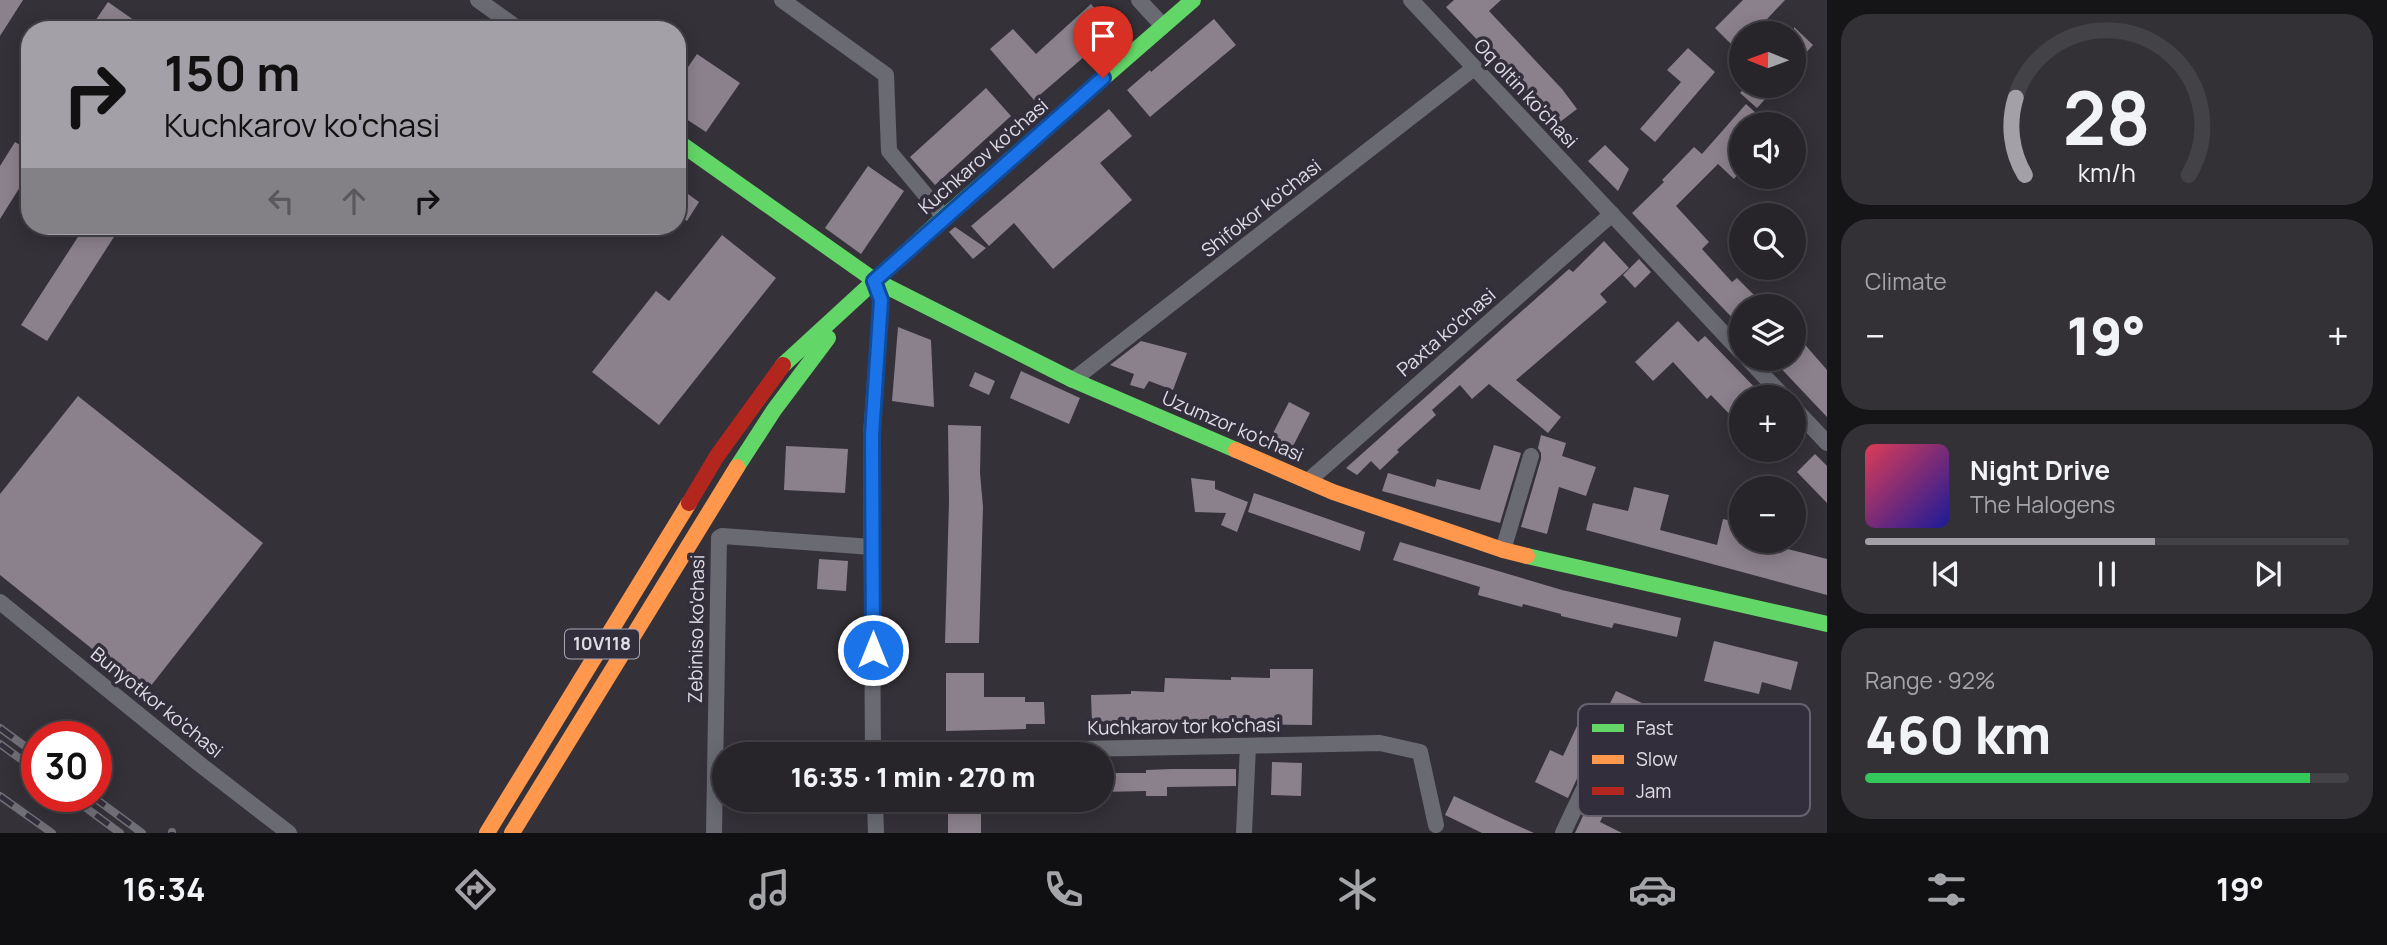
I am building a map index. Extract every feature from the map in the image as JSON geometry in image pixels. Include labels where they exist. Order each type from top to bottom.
[{"type":"main road","name":"Kuchkarov ko'chasi","points":[[874,281],[1193,0]]},
{"type":"main road","name":"Uzumzor ko'chasi","points":[[686,147],[874,281],[1073,380],[1333,492],[1503,550],[1827,624]]},
{"type":"main road","name":"10V118","points":[[487,833],[717,456],[788,359],[874,281]]},
{"type":"main road","name":"10V118","points":[[512,833],[736,468],[807,365],[874,281]]},
{"type":"street","points":[[478,0],[507,21]]},
{"type":"street","points":[[782,0],[886,75],[889,151],[944,217]]},
{"type":"street","points":[[1139,0],[1163,26]]},
{"type":"street","name":"Oq oltin ko'chasi","points":[[1411,0],[1612,214]]},
{"type":"street","name":"Shifokor ko'chasi","points":[[1073,380],[1474,68]]},
{"type":"street","points":[[1612,214],[1729,339]]},
{"type":"street","name":"Paxta ko'chasi","points":[[1308,481],[1612,214]]},
{"type":"street","points":[[873,742],[872,435],[881,300],[874,281]]},
{"type":"street","points":[[1759,371],[1773,385]]},
{"type":"street","points":[[1806,421],[1827,443]]},
{"type":"street","points":[[1503,550],[1531,456]]},
{"type":"street","name":"Zebiniso ko'chasi","points":[[714,833],[719,538],[722,536],[872,547]]},
{"type":"street","name":"Bunyotkor ko'chasi","points":[[0,602],[289,833]]},
{"type":"street","name":"Kuchkarov tor ko'chasi","points":[[1114,749],[1380,743],[1420,752],[1434,829]]},
{"type":"street","points":[[1244,833],[1248,746]]},
{"type":"street","points":[[1563,833],[1578,801]]},
{"type":"street","points":[[875,812],[876,833]]},
{"type":"street","points":[[1434,829],[1451,833]]},
{"type":"building","points":[[0,0],[23,0],[0,36]]},
{"type":"building","points":[[1454,0],[1501,0],[1489,11],[1562,89],[1577,109],[1556,125],[1538,103],[1534,107],[1498,70],[1503,67],[1446,7]]},
{"type":"building","points":[[1743,0],[1785,0],[1765,21],[1729,21],[1729,42],[1715,28]]},
{"type":"building","points":[[108,2],[135,21],[95,21]]},
{"type":"building","points":[[1091,4],[1114,31],[1034,100],[990,49],[1013,29],[1036,54]]},
{"type":"building","points":[[1214,19],[1236,45],[1150,117],[1127,90]]},
{"type":"building","points":[[1806,38],[1813,45],[1806,53]]},
{"type":"building","points":[[1688,48],[1715,72],[1655,142],[1640,129],[1681,82],[1667,70]]},
{"type":"building","points":[[697,54],[740,83],[706,132],[686,119],[686,70]]},
{"type":"building","points":[[986,88],[1011,116],[935,185],[910,157]]},
{"type":"building","points":[[1746,98],[1766,98],[1757,108]]},
{"type":"building","points":[[1746,104],[1755,112],[1739,112]]},
{"type":"building","points":[[1109,109],[1132,136],[1100,163],[1132,200],[1053,269],[1014,223],[989,246],[971,226]]},
{"type":"building","points":[[1729,123],[1729,174],[1718,164],[1676,206],[1709,242],[1702,249],[1729,280],[1739,280],[1753,294],[1729,294],[1729,314],[1632,213],[1694,147],[1702,154]]},
{"type":"building","points":[[15,142],[21,146],[21,185],[0,219],[0,166]]},
{"type":"building","points":[[1605,145],[1629,169],[1618,191],[1588,161]]},
{"type":"building","points":[[868,166],[904,191],[861,254],[825,228]]},
{"type":"building","points":[[686,193],[699,202],[686,220]]},
{"type":"building","points":[[955,227],[986,248],[973,259],[949,232]]},
{"type":"building","points":[[79,235],[115,235],[47,341],[21,325]]},
{"type":"building","points":[[722,235],[776,278],[659,425],[592,372],[656,291],[669,301]]},
{"type":"building","points":[[1604,241],[1629,268],[1600,294],[1607,302],[1516,380],[1561,417],[1548,433],[1489,384],[1472,399],[1460,385],[1432,410],[1436,415],[1397,450],[1399,452],[1380,470],[1371,461],[1357,475],[1346,468],[1569,269],[1573,272]]},
{"type":"building","points":[[1639,259],[1651,272],[1635,288],[1623,275]]},
{"type":"building","points":[[1678,321],[1698,342],[1705,336],[1729,361],[1729,371],[1739,371],[1752,385],[1729,385],[1729,414],[1711,395],[1707,399],[1673,362],[1653,381],[1635,362]]},
{"type":"building","points":[[898,327],[931,340],[934,407],[892,401]]},
{"type":"building","points":[[1141,341],[1187,353],[1173,390],[1149,381],[1144,389],[1130,385],[1134,374],[1110,365]]},
{"type":"building","points":[[1806,346],[1827,370],[1827,417],[1806,395],[1806,385],[1797,385],[1783,371],[1806,371]]},
{"type":"building","points":[[1021,371],[1080,398],[1069,424],[1010,398]]},
{"type":"building","points":[[975,372],[995,381],[989,395],[969,386]]},
{"type":"building","points":[[78,396],[263,543],[146,692],[0,575],[0,494]]},
{"type":"building","points":[[1289,402],[1310,413],[1292,448],[1271,437]]},
{"type":"building","points":[[948,425],[981,426],[980,473],[983,507],[979,643],[945,643]]},
{"type":"building","points":[[1541,435],[1566,443],[1562,456],[1596,467],[1586,496],[1559,487],[1547,534],[1521,527],[1541,459],[1538,448]]},
{"type":"building","points":[[1494,445],[1521,453],[1500,523],[1382,491],[1388,473],[1435,487],[1437,479],[1480,490]]},
{"type":"building","points":[[786,446],[848,449],[845,493],[784,490]]},
{"type":"building","points":[[1815,454],[1827,466],[1827,503],[1806,481],[1806,476],[1797,472]]},
{"type":"building","points":[[1191,478],[1215,481],[1215,489],[1248,502],[1237,532],[1221,525],[1226,513],[1195,512]]},
{"type":"building","points":[[1634,487],[1669,495],[1660,530],[1717,545],[1723,519],[1729,520],[1729,553],[1803,553],[1827,559],[1827,595],[1586,530],[1593,503],[1628,511]]},
{"type":"building","points":[[1254,493],[1365,532],[1360,551],[1248,512]]},
{"type":"building","points":[[1400,542],[1562,590],[1681,618],[1677,637],[1614,623],[1612,628],[1478,595],[1480,587],[1393,560]]},
{"type":"building","points":[[819,559],[848,561],[846,591],[817,589]]},
{"type":"building","points":[[1714,641],[1798,662],[1791,690],[1762,682],[1759,694],[1704,681]]},
{"type":"building","points":[[1270,669],[1313,669],[1312,725],[1175,723],[1175,726],[1130,725],[1130,722],[1092,724],[1091,695],[1131,694],[1131,691],[1164,692],[1165,678],[1270,678]]},
{"type":"building","points":[[946,673],[984,673],[984,697],[1025,697],[1025,702],[1044,702],[1045,724],[1026,724],[1026,729],[946,731]]},
{"type":"building","points":[[1616,691],[1644,704],[1610,704]]},
{"type":"building","points":[[1578,726],[1578,776],[1568,798],[1535,782],[1550,750],[1563,756]]},
{"type":"building","points":[[1272,762],[1302,763],[1301,796],[1271,795]]},
{"type":"building","points":[[1236,769],[1236,786],[1167,787],[1167,796],[1146,796],[1146,791],[1114,792],[1114,773],[1146,773],[1146,770]]},
{"type":"building","points":[[1454,796],[1534,833],[1482,833],[1445,815]]},
{"type":"building","points":[[948,812],[981,812],[981,833],[948,833]]},
{"type":"building","points":[[1583,816],[1603,816],[1600,822],[1622,833],[1575,833]]},
{"type":"railway","points":[[0,728],[21,743]]},
{"type":"railway","points":[[0,744],[21,759]]},
{"type":"railway","points":[[0,796],[52,833]]},
{"type":"railway","points":[[112,811],[142,833]]},
{"type":"railway","points":[[92,812],[120,833]]},
{"type":"traffic: fast","points":[[783,365],[944,217],[1193,0]]},
{"type":"traffic: fast","points":[[686,147],[874,280],[1073,380],[1236,450]]},
{"type":"traffic: fast","points":[[737,467],[774,410],[828,338]]},
{"type":"traffic: fast","points":[[1527,556],[1827,624]]},
{"type":"traffic: slow","points":[[1236,450],[1333,492],[1527,556]]},
{"type":"traffic: slow","points":[[512,833],[737,467]]},
{"type":"traffic: slow","points":[[487,833],[689,503]]},
{"type":"traffic: jam","points":[[689,503],[717,456],[783,365]]},
{"type":"route","points":[[873,650],[872,435],[881,300],[874,281],[1103,78]]}]
